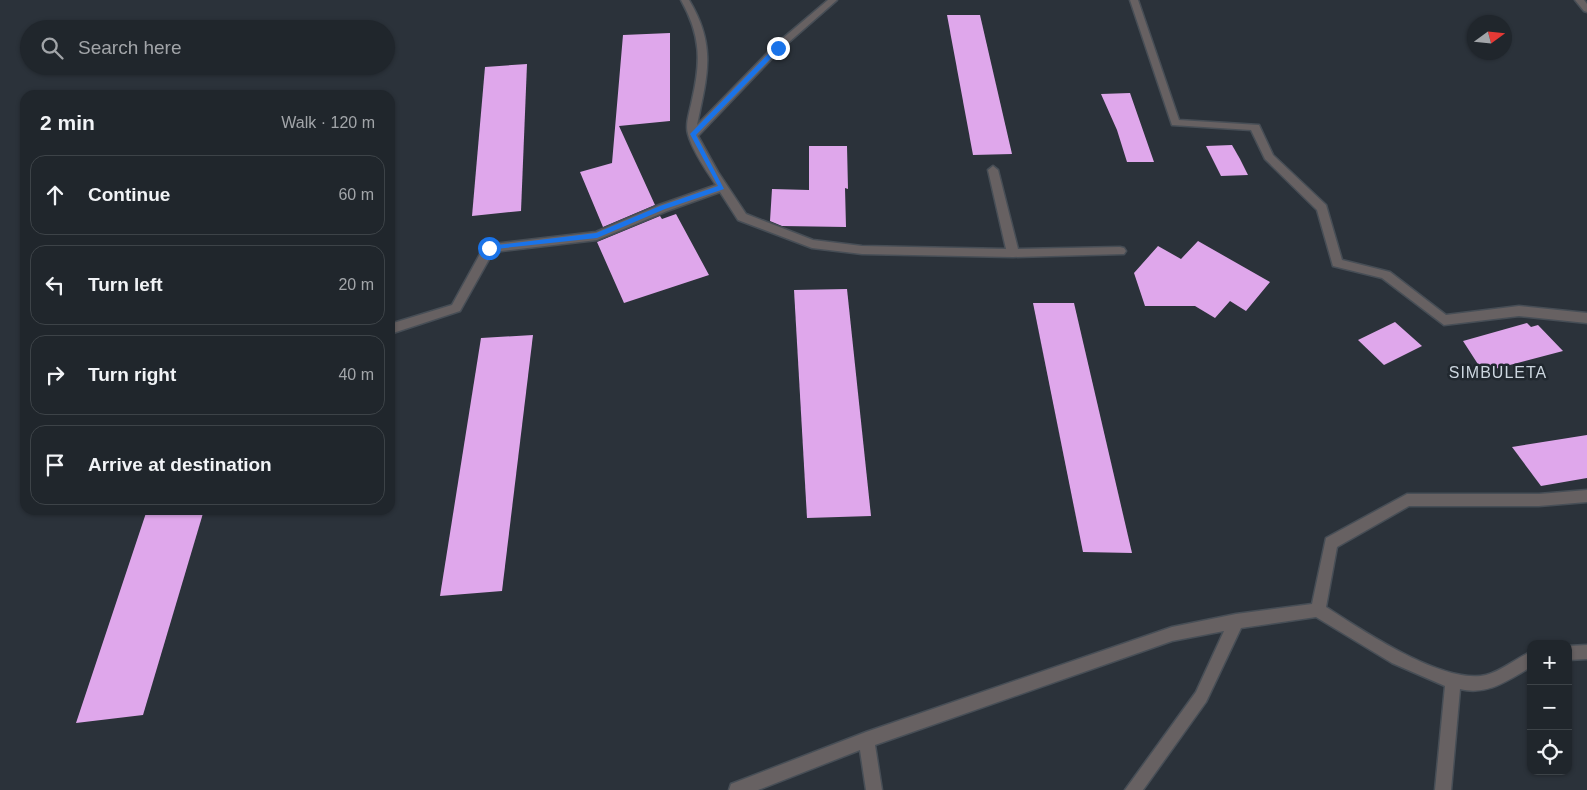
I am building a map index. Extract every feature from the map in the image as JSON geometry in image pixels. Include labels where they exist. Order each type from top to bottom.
[{"type":"street","points":[[685,0],[697,18],[705,55],[692,124],[693,134],[722,187],[742,217],[812,244],[862,250],[1120,251]]},
{"type":"street","points":[[693,134],[778,48],[833,0]]},
{"type":"street","points":[[1134,0],[1175,123],[1255,127],[1269,157],[1322,208],[1337,263],[1386,276],[1444,320],[1519,311],[1587,318]]},
{"type":"street","points":[[1579,0],[1587,9]]},
{"type":"street","points":[[993,170],[1013,252]]},
{"type":"street","points":[[395,327],[456,308],[489,248],[597,236],[663,208],[722,187]]},
{"type":"street","points":[[1318,610],[1331,543],[1407,500],[1539,500],[1587,496]]},
{"type":"street","points":[[737,790],[866,740],[1172,634],[1236,621],[1318,610],[1392,656],[1453,680],[1484,684],[1527,661]]},
{"type":"street","points":[[1133,790],[1201,697],[1236,621]]},
{"type":"street","points":[[1572,653],[1587,652]]},
{"type":"street","points":[[1443,790],[1453,680]]},
{"type":"street","points":[[866,740],[874,790]]},
{"type":"building","points":[[947,15],[980,15],[1012,154],[973,155]]},
{"type":"building","points":[[670,33],[670,121],[619,126],[655,205],[603,227],[580,172],[612,163],[623,35]]},
{"type":"building","points":[[527,64],[521,211],[472,216],[485,67]]},
{"type":"building","points":[[1130,93],[1154,162],[1127,162],[1117,130],[1101,94]]},
{"type":"building","points":[[1232,145],[1248,175],[1221,176],[1206,146]]},
{"type":"building","points":[[809,146],[847,146],[848,189],[845,188],[846,227],[782,226],[770,221],[772,189],[809,190]]},
{"type":"building","points":[[676,214],[709,275],[624,303],[597,242],[660,216],[662,219]]},
{"type":"building","points":[[1198,241],[1270,282],[1246,311],[1230,301],[1215,318],[1195,306],[1145,306],[1134,273],[1158,246],[1181,259]]},
{"type":"building","points":[[847,289],[871,516],[807,518],[794,290]]},
{"type":"building","points":[[1033,303],[1074,303],[1132,553],[1083,552]]},
{"type":"building","points":[[1395,322],[1422,346],[1384,365],[1358,340]]},
{"type":"building","points":[[1527,323],[1531,327],[1538,325],[1563,351],[1483,372],[1463,341]]},
{"type":"building","points":[[533,335],[502,591],[440,596],[481,338]]},
{"type":"building","points":[[1587,435],[1587,478],[1541,486],[1512,447]]},
{"type":"building","points":[[145,515],[203,515],[143,715],[76,723]]},
{"type":"district","name":"SIMBULETA","points":[[1498,372]]},
{"type":"route","points":[[489,248],[564,238],[597,236],[663,208],[722,187],[693,134],[778,48]]}]
